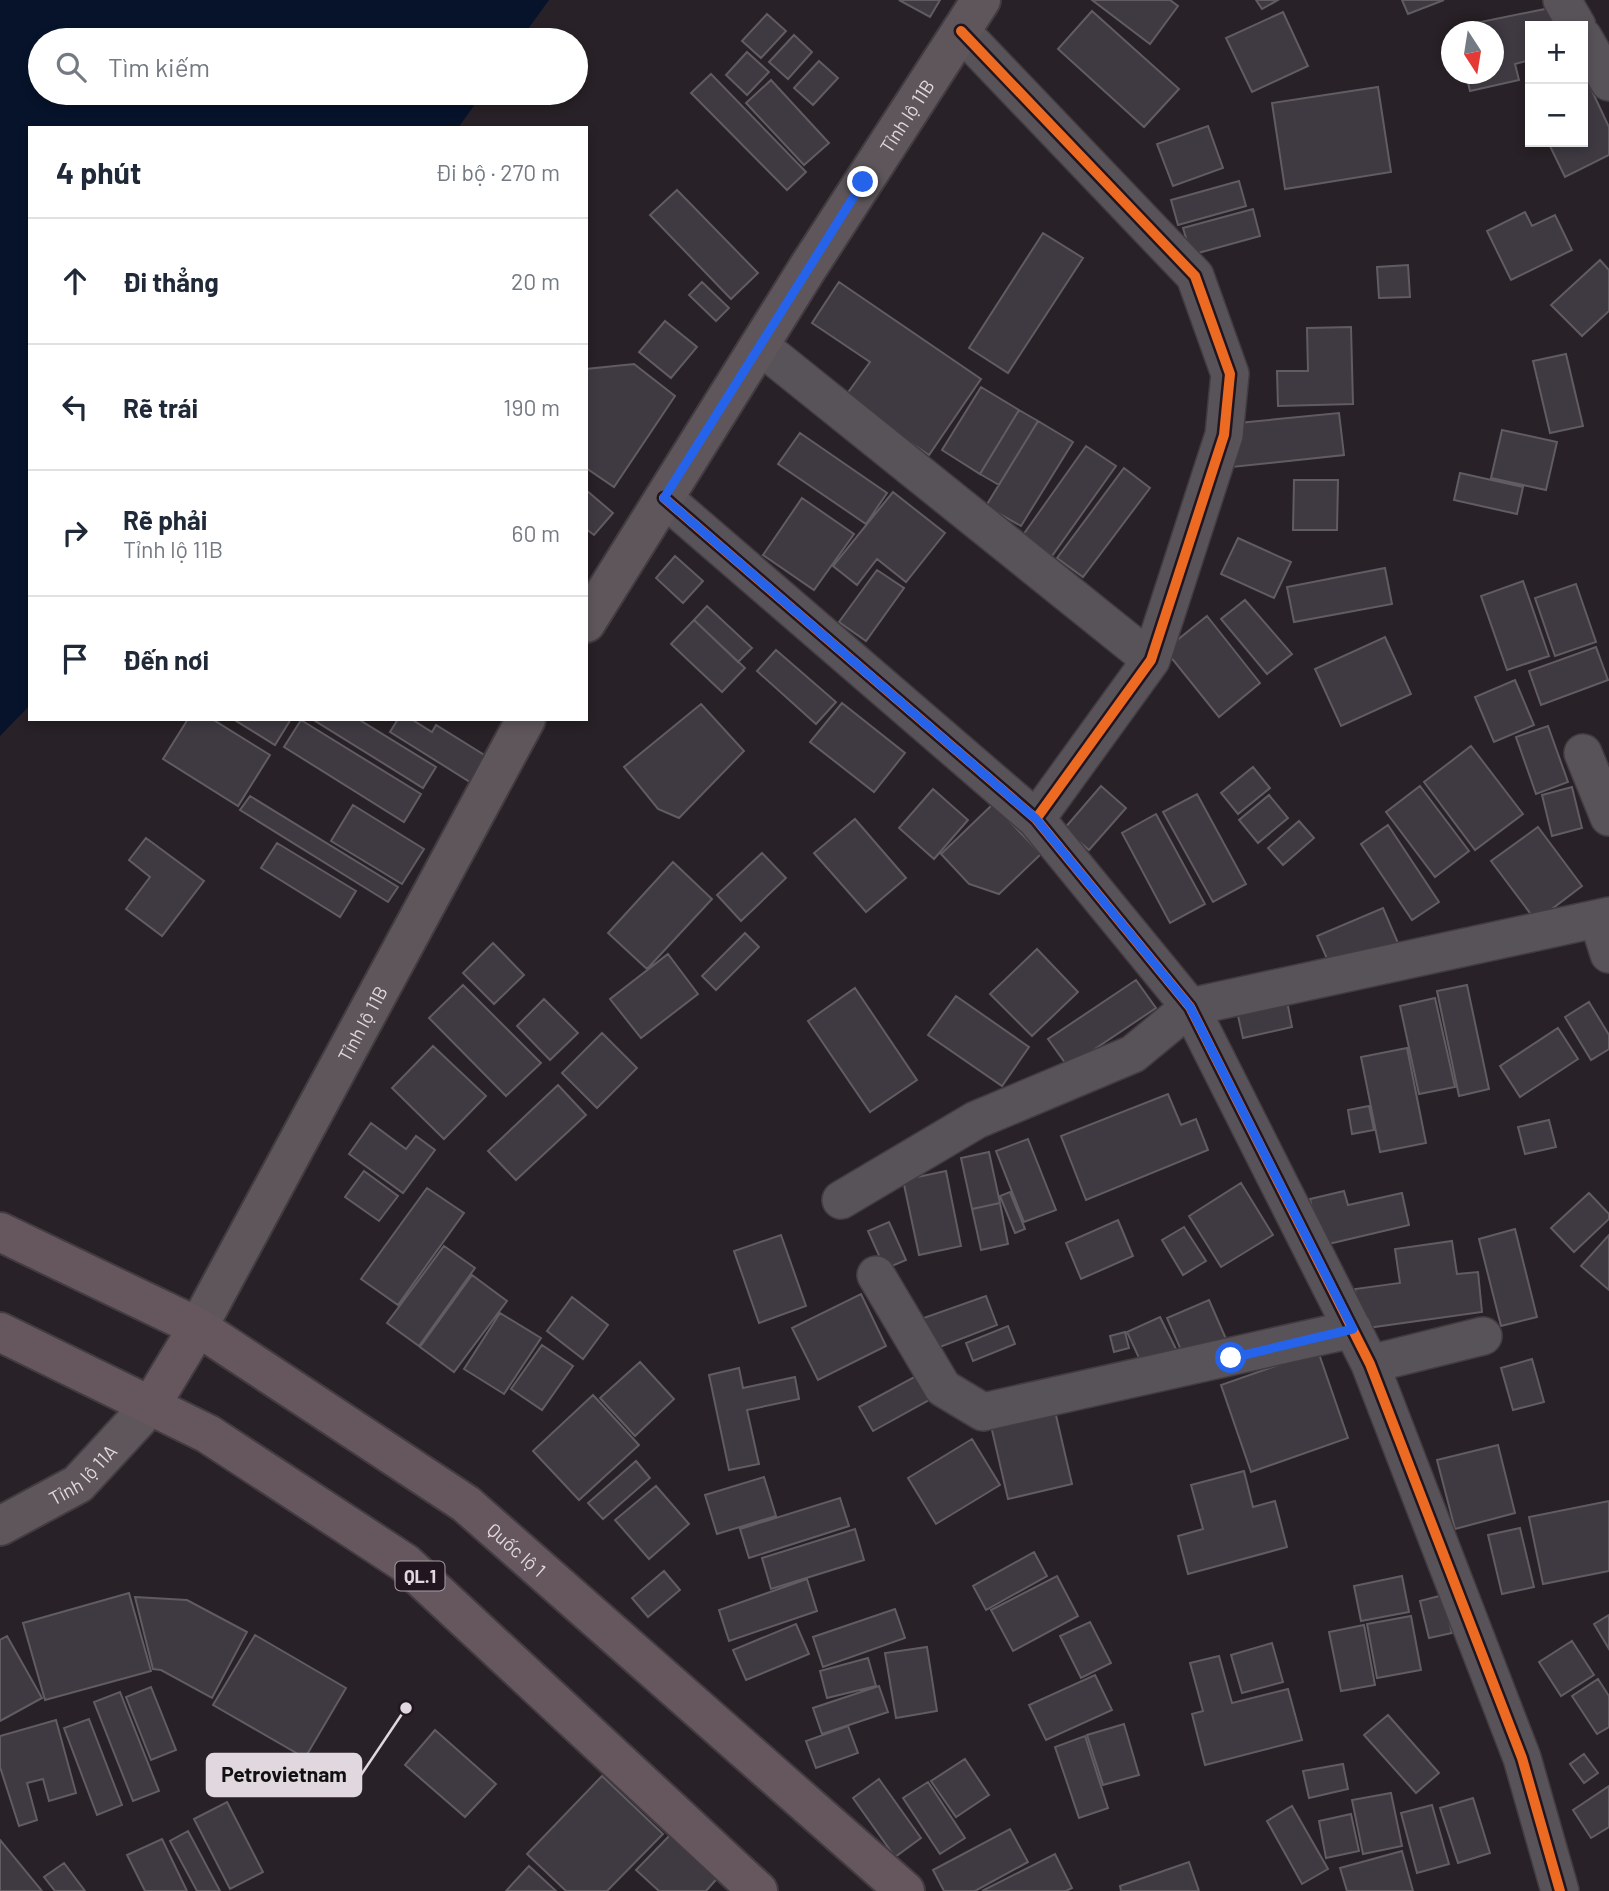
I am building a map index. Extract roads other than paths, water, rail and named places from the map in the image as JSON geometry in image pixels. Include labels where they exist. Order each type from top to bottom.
[{"type":"highway","name":"Quốc lộ 1","points":[[0,1232],[198,1326],[466,1504],[905,1891]]},
{"type":"highway","points":[[150,1405],[198,1326]]},
{"type":"highway","name":"QL.1","points":[[12,1338],[208,1434],[405,1563],[758,1891]]},
{"type":"main road","name":"Tỉnh lộ 11B","points":[[588,620],[759,345],[971,15]]},
{"type":"main road","name":"Tỉnh lộ 11B","points":[[198,1326],[525,721]]},
{"type":"main road","name":"Tỉnh lộ 11A","points":[[0,1526],[78,1484],[150,1405]]},
{"type":"street","points":[[1562,0],[1590,38],[1609,82]]},
{"type":"street","points":[[971,15],[1195,276],[1230,374],[1224,435],[1151,660],[1036,819]]},
{"type":"street","points":[[759,345],[1151,660]]},
{"type":"street","points":[[664,498],[1036,819],[1190,1007],[1370,1364],[1522,1758],[1560,1891]]},
{"type":"street","points":[[1583,752],[1609,817]]},
{"type":"street","points":[[841,1200],[976,1120],[1133,1054],[1190,1007],[1603,917],[1609,954]]},
{"type":"street","points":[[876,1275],[943,1388],[983,1412],[1353,1329]]},
{"type":"street","points":[[1370,1364],[1483,1336]]},
{"type":"water","points":[[0,0],[549,0],[529,28],[28,28],[28,105],[474,105],[459,126],[28,126],[28,707],[0,736]]},
{"type":"place","name":"Petrovietnam","points":[[406,1708]]}]
